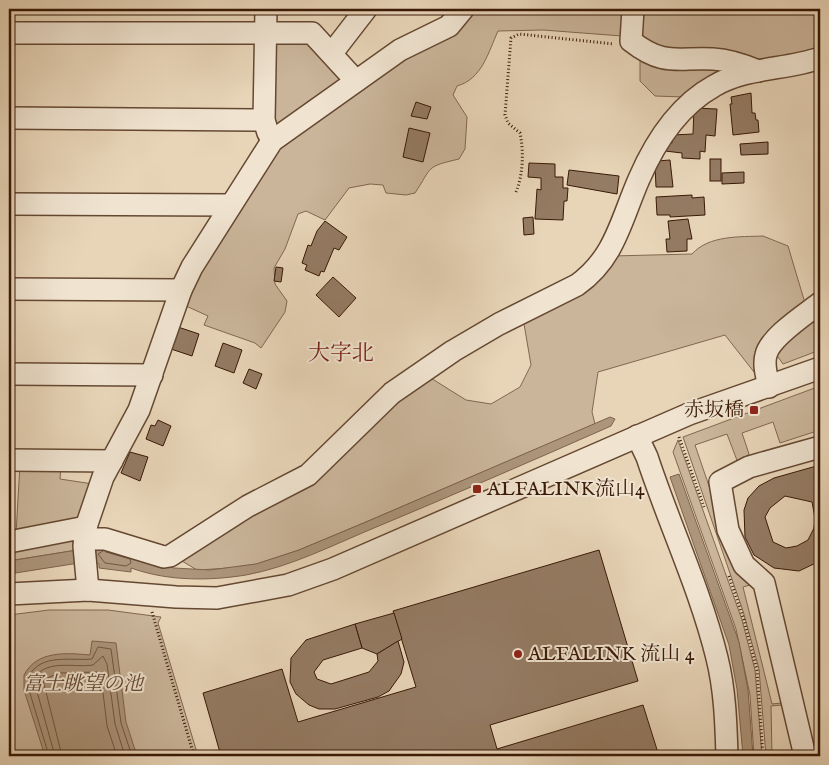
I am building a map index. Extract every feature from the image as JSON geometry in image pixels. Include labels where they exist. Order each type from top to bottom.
[{"type":"street","points":[[266,9],[264,120],[272,141]]},
{"type":"street","points":[[332,53],[366,9]]},
{"type":"street","points":[[88,590],[85,544],[103,478],[139,410],[181,290],[231,205],[272,141],[400,50],[449,26],[463,9]]},
{"type":"street","points":[[633,9],[631,41],[656,56],[674,61],[712,58],[734,62],[758,71]]},
{"type":"street","points":[[9,33],[312,34],[332,53],[356,81]]},
{"type":"street","points":[[9,542],[85,544],[105,539],[164,557],[170,556],[248,506],[308,475],[380,404],[404,384],[499,324],[577,285],[588,277],[601,264],[611,249],[639,178],[662,134],[673,120],[711,87],[758,71],[820,58]]},
{"type":"street","points":[[9,118],[264,120]]},
{"type":"street","points":[[9,204],[231,205]]},
{"type":"street","points":[[9,289],[181,290]]},
{"type":"street","points":[[769,386],[766,355],[769,348],[785,330],[820,303]]},
{"type":"street","points":[[9,594],[88,590],[176,597],[217,598],[288,585],[359,558],[689,414],[820,368]]},
{"type":"street","points":[[9,374],[152,375]]},
{"type":"street","points":[[637,436],[647,457],[718,659],[725,715],[727,756]]},
{"type":"street","points":[[805,756],[764,583],[744,565],[728,530],[720,482],[749,467],[820,447]]},
{"type":"street","points":[[9,460],[112,461]]},
{"type":"path","points":[[516,192],[520,182],[522,145],[520,133],[508,123],[505,115],[511,38],[518,34],[626,46],[631,41]]},
{"type":"path","points":[[678,435],[705,509]]},
{"type":"path","points":[[728,574],[744,620],[757,670],[763,756]]},
{"type":"path","points":[[152,611],[194,756]]},
{"type":"green space","points":[[469,9],[626,9],[622,36],[543,30],[498,31],[483,64],[473,78],[457,86],[453,95],[467,117],[465,149],[459,159],[440,164],[431,169],[415,193],[406,195],[386,193],[383,185],[370,184],[349,188],[325,220],[306,211],[298,214],[285,249],[274,268],[275,284],[287,301],[285,312],[261,348],[255,343],[204,325],[208,316],[184,305],[201,269],[280,146]]},
{"type":"green space","points":[[639,9],[820,9],[820,54],[766,64],[670,54],[642,40]]},
{"type":"green space","points":[[278,39],[306,40],[343,80],[280,128],[270,121],[272,44]]},
{"type":"green space","points":[[640,56],[729,67],[684,97],[655,96],[640,81]]},
{"type":"green space","points":[[763,236],[788,246],[805,303],[755,360],[754,372],[725,335],[598,372],[592,412],[595,424],[299,550],[257,564],[197,570],[177,558],[249,511],[426,375],[466,400],[491,404],[520,387],[531,365],[523,318],[612,256],[692,254],[707,243],[716,240]]},
{"type":"green space","points":[[820,315],[820,350],[783,364],[776,354],[786,341]]},
{"type":"green space","points":[[820,386],[820,430],[780,443],[773,422],[742,433],[749,454],[738,463],[727,434],[695,445],[738,571],[754,584],[743,587],[772,704],[781,703],[782,705],[771,706],[772,756],[766,756],[759,669],[743,611],[683,437]]},
{"type":"green space","points":[[678,440],[742,620],[755,670],[762,756],[754,756],[750,695],[736,629],[673,452]]},
{"type":"green space","points":[[20,464],[61,465],[60,479],[93,484],[80,517],[16,534]]},
{"type":"green space","points":[[70,537],[75,540],[77,550],[9,561],[9,549]]},
{"type":"green space","name":"富士眺望の池","points":[[49,610],[108,610],[161,617],[158,623],[198,756],[11,756],[9,749],[9,615]]},
{"type":"water","points":[[610,417],[615,419],[611,426],[279,567],[232,577],[189,579],[161,576],[131,568],[131,572],[99,568],[99,564],[94,563],[93,547],[109,548],[174,568],[210,570],[256,564],[299,550]]},
{"type":"water","points":[[679,474],[739,642],[748,690],[753,756],[743,756],[737,689],[729,645],[670,477]]},
{"type":"water","points":[[77,550],[79,563],[9,574],[9,561]]},
{"type":"water","points":[[92,641],[116,643],[126,722],[137,756],[45,756],[24,690],[24,675],[37,661],[45,657],[62,654],[90,655]]},
{"type":"building","points":[[751,93],[752,113],[755,113],[756,120],[758,120],[759,132],[733,135],[731,97]]},
{"type":"building","points":[[416,102],[431,107],[427,119],[411,116]]},
{"type":"building","points":[[694,108],[717,109],[715,136],[706,135],[705,152],[700,151],[700,159],[682,158],[682,153],[665,151],[666,143],[672,143],[672,135],[693,134]]},
{"type":"building","points":[[409,128],[430,133],[423,162],[403,157]]},
{"type":"building","points":[[768,142],[768,154],[741,155],[740,144]]},
{"type":"building","points":[[710,159],[721,159],[721,181],[710,181]]},
{"type":"building","points":[[670,160],[673,187],[656,187],[655,166],[657,166],[657,161]]},
{"type":"building","points":[[529,163],[555,164],[555,177],[563,177],[563,188],[568,188],[567,201],[564,201],[563,220],[535,219],[537,189],[541,190],[541,178],[528,177]]},
{"type":"building","points":[[569,170],[619,176],[617,194],[567,185]]},
{"type":"building","points":[[744,172],[744,183],[722,184],[722,173]]},
{"type":"building","points":[[692,195],[692,198],[704,197],[705,215],[670,217],[670,215],[657,215],[656,197]]},
{"type":"building","points":[[533,217],[534,234],[524,235],[523,218]]},
{"type":"building","points":[[688,219],[692,239],[687,239],[687,251],[667,252],[666,239],[670,239],[668,221]]},
{"type":"building","points":[[325,221],[347,237],[339,250],[334,248],[324,272],[321,271],[319,276],[305,270],[307,265],[302,263],[308,245],[311,246],[317,231]]},
{"type":"building","points":[[276,267],[283,268],[281,282],[274,281]]},
{"type":"building","points":[[333,277],[356,298],[339,317],[316,295]]},
{"type":"building","points":[[178,327],[199,334],[192,356],[171,349]]},
{"type":"building","points":[[223,343],[242,350],[234,373],[215,366]]},
{"type":"building","points":[[249,369],[262,374],[256,389],[243,383]]},
{"type":"building","points":[[158,420],[171,426],[163,446],[146,439],[151,425],[155,426]]},
{"type":"building","points":[[130,452],[148,457],[140,481],[121,473]]},
{"type":"building","points":[[820,465],[820,561],[799,571],[774,568],[754,555],[745,537],[744,510],[748,498],[759,486],[774,478]],"holes":[[[785,496],[812,502],[815,518],[814,528],[808,540],[797,546],[786,548],[773,542],[765,517],[770,508]]]},
{"type":"building","name":"ALFALINK 流山 4","points":[[599,550],[638,681],[490,725],[497,749],[643,705],[659,756],[406,756],[404,752],[388,756],[221,756],[203,693],[282,669],[298,722],[416,687],[393,611]]},
{"type":"building","points":[[394,613],[402,639],[377,654],[362,648],[355,624]]},
{"type":"building","points":[[355,624],[362,648],[323,660],[314,672],[317,679],[331,684],[369,672],[378,661],[377,654],[398,641],[404,662],[401,674],[389,691],[378,697],[335,709],[319,709],[309,705],[296,694],[290,682],[291,658],[306,640]]},
{"type":"place","name":"赤坂橋","points":[[754,410]]},
{"type":"place","name":"ALFALINK流山4","points":[[477,489]]},
{"type":"place","name":"ALFALINK 流山 4","points":[[518,654]]},
{"type":"district","name":"大字北","points":[[341,354]]}]
